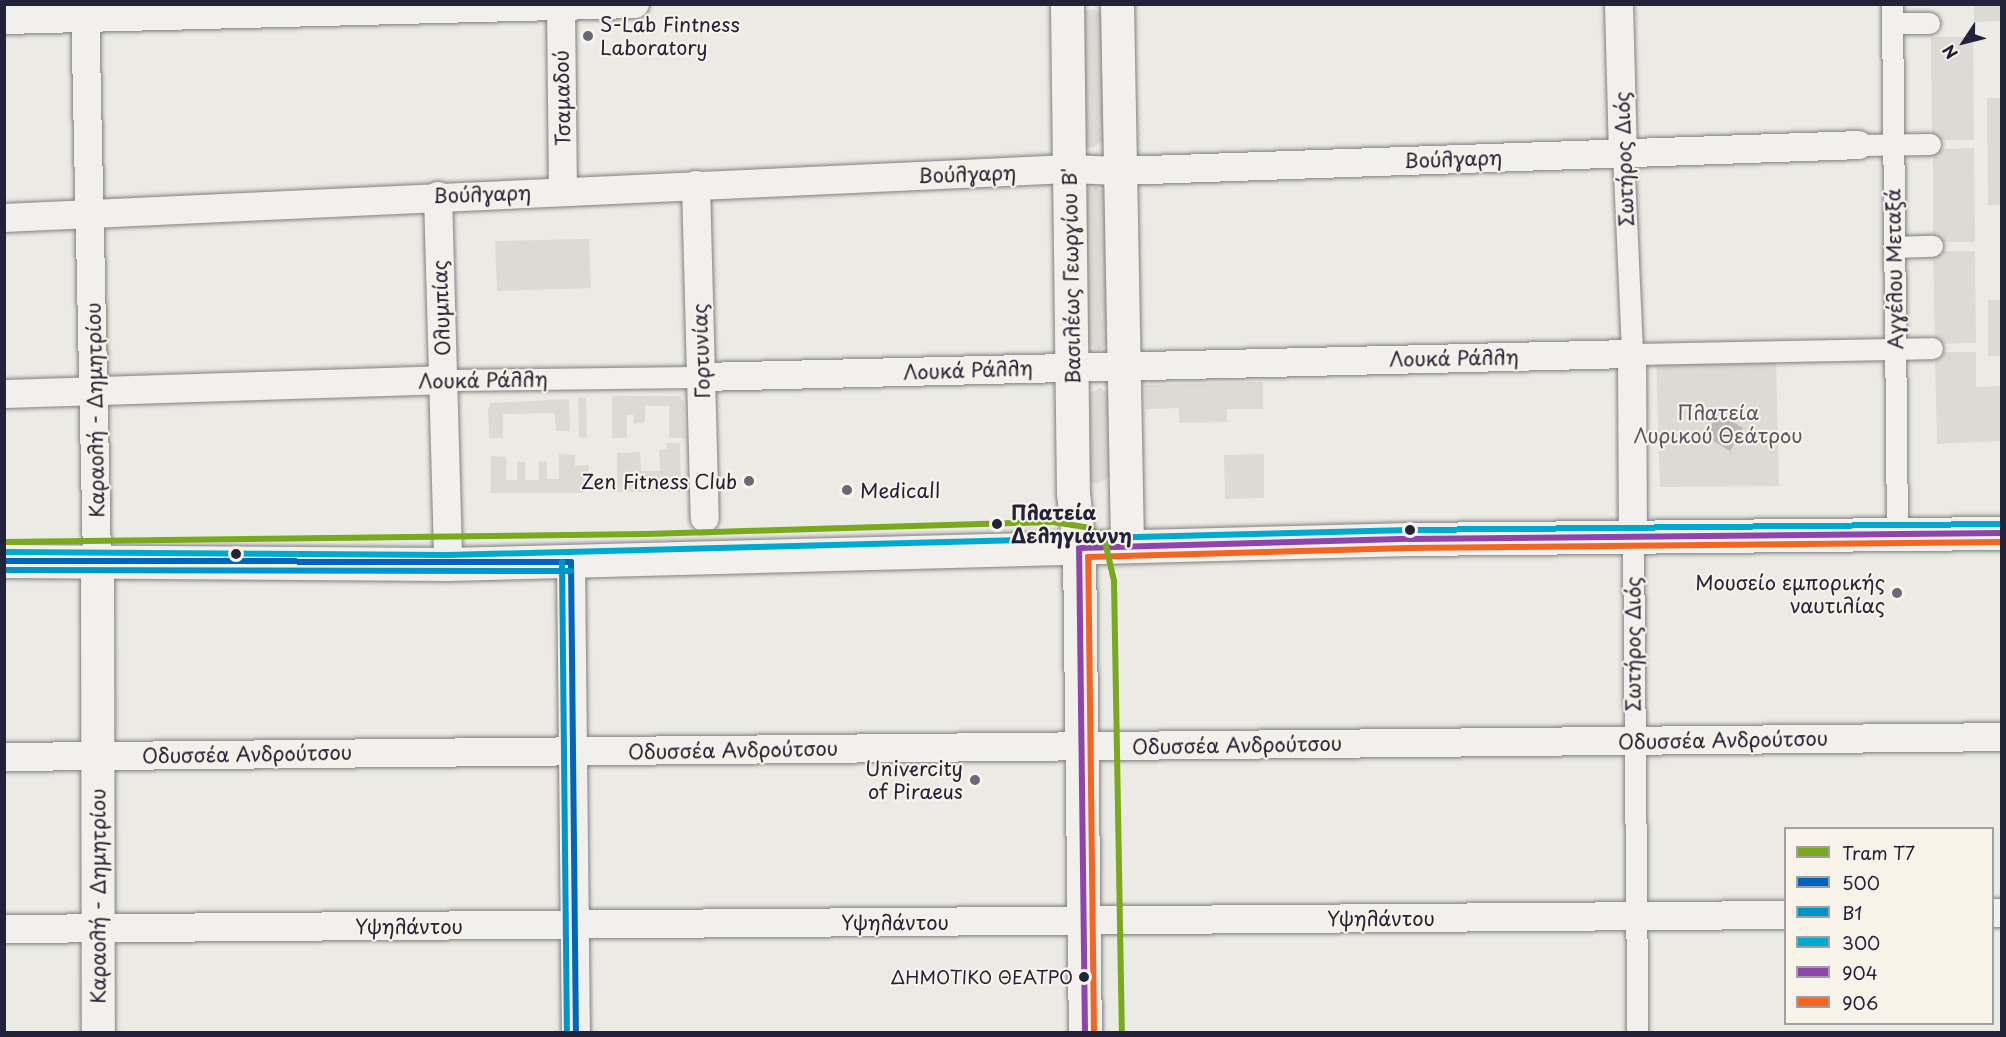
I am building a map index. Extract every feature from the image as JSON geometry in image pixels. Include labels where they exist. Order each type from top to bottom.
[{"type":"main road","name":"Βασιλέως Γεωργίου Β'","points":[[1067,4],[1073,493],[1079,548],[1085,1032]]},
{"type":"main road","points":[[1117,4],[1127,546]]},
{"type":"main road","points":[[4,561],[447,564],[1127,546],[1633,536],[2001,533]]},
{"type":"main road","name":"Καραολή - Δημητρίου","points":[[97,560],[98,1032]]},
{"type":"street","points":[[4,20],[85,11],[634,4]]},
{"type":"street","name":"Σωτήρος Διός","points":[[1619,4],[1632,354],[1636,1032]]},
{"type":"street","name":"Τσαμαδού","points":[[561,5],[563,191]]},
{"type":"street","name":"Καραολή - Δημητρίου","points":[[85,11],[92,217],[97,560]]},
{"type":"street","points":[[1892,14],[1929,23]]},
{"type":"street","name":"Αγγέλου Μεταξά","points":[[1892,14],[1897,534]]},
{"type":"street","name":"Βούλγαρη","points":[[4,218],[92,217],[438,196],[1069,169],[1120,171],[1623,152],[1930,144]]},
{"type":"street","name":"Γορτυνίας","points":[[696,185],[705,518]]},
{"type":"street","name":"Ολυμπίας","points":[[438,196],[447,564]]},
{"type":"street","points":[[1894,247],[1932,246]]},
{"type":"street","name":"Λουκά Ράλλη","points":[[4,394],[442,380],[702,377],[1932,348]]},
{"type":"street","points":[[571,562],[576,1032]]},
{"type":"street","name":"Οδυσσέα Ανδρούτσου","points":[[4,757],[2001,737]]},
{"type":"street","name":"Υψηλάντου","points":[[4,929],[1784,915]]},
{"type":"green space","points":[[1974,5],[2001,5],[2001,21],[1974,22]]},
{"type":"green space","points":[[1094,9],[1103,16],[1105,141],[1090,148],[1084,146],[1082,12]]},
{"type":"green space","points":[[1931,37],[1973,37],[1974,140],[1932,140]]},
{"type":"green space","points":[[1987,98],[2001,98],[2001,205],[1988,205]]},
{"type":"green space","points":[[1974,148],[1975,242],[1933,242],[1933,149]]},
{"type":"green space","points":[[1097,187],[1107,193],[1109,343],[1099,350],[1084,343],[1085,189]]},
{"type":"green space","points":[[589,239],[591,288],[497,291],[495,241]]},
{"type":"green space","points":[[1933,251],[1975,251],[1976,343],[1935,344]]},
{"type":"green space","points":[[1988,300],[2001,300],[2001,356],[1988,356]]},
{"type":"green space","points":[[1935,352],[1976,352],[1976,387],[2001,386],[2001,441],[1937,444]]},
{"type":"green space","name":"Πλατεία Λυρικού Θεάτρου","points":[[1656,359],[1776,360],[1779,486],[1660,487]]},
{"type":"green space","points":[[1263,382],[1263,409],[1227,409],[1227,422],[1179,423],[1179,408],[1146,409],[1145,385]]},
{"type":"green space","points":[[1100,388],[1110,395],[1111,477],[1096,484],[1086,478],[1085,395]]},
{"type":"green space","points":[[612,396],[680,396],[684,403],[685,438],[669,438],[669,406],[645,406],[645,422],[634,424],[634,415],[627,415],[627,438],[612,438]]},
{"type":"green space","points":[[578,398],[586,398],[587,437],[579,438]]},
{"type":"green space","points":[[569,399],[570,431],[556,431],[555,413],[503,414],[503,438],[489,438],[488,408],[491,403]]},
{"type":"green space","points":[[667,443],[680,443],[681,491],[617,492],[617,453],[640,452],[641,471],[660,471],[659,450],[667,449]]},
{"type":"green space","points":[[559,454],[575,455],[575,466],[589,465],[588,486],[582,493],[491,493],[491,456],[506,457],[506,480],[517,480],[517,462],[525,462],[525,480],[539,480],[539,462],[547,461],[547,479],[559,479]]},
{"type":"green space","points":[[1264,454],[1264,498],[1225,499],[1224,455]]},
{"type":"shaded area","points":[[1718,413],[1743,428],[1730,451],[1705,436]]},
{"type":"tram line","name":"Τ7","points":[[4,542],[646,534],[1053,522],[1089,528],[1104,537],[1114,581],[1122,1032]]},
{"type":"transit line","name":"300","points":[[4,552],[448,555],[1409,530],[2002,524]]},
{"type":"transit line","name":"904","points":[[1085,1032],[1079,548],[1409,539],[2002,533]]},
{"type":"transit line","name":"906","points":[[1094,1032],[1088,557],[1409,548],[2002,542]]},
{"type":"transit line","name":"500","points":[[4,561],[571,562]]},
{"type":"transit line","name":"Β1","points":[[562,562],[567,1032]]},
{"type":"transit line","name":"500","points":[[571,562],[576,1032]]},
{"type":"transit line","name":"Β1","points":[[4,570],[571,571]]},
{"type":"place","name":"S-Lab Fintness Laboratory","points":[[588,36]]},
{"type":"place","name":"Zen Fitness Club","points":[[749,481]]},
{"type":"place","name":"Medicall","points":[[847,490]]},
{"type":"place","name":"Πλατεία Δεληγιάννη","points":[[997,524]]},
{"type":"place","name":"Μουσείο εμπορικής ναυτιλίας","points":[[1897,593]]},
{"type":"place","name":"Univercity of Piraeus","points":[[975,780]]},
{"type":"place","name":"ΔΗΜΟΤΙΚΟ ΘΕΑΤΡΟ","points":[[1084,977]]}]
